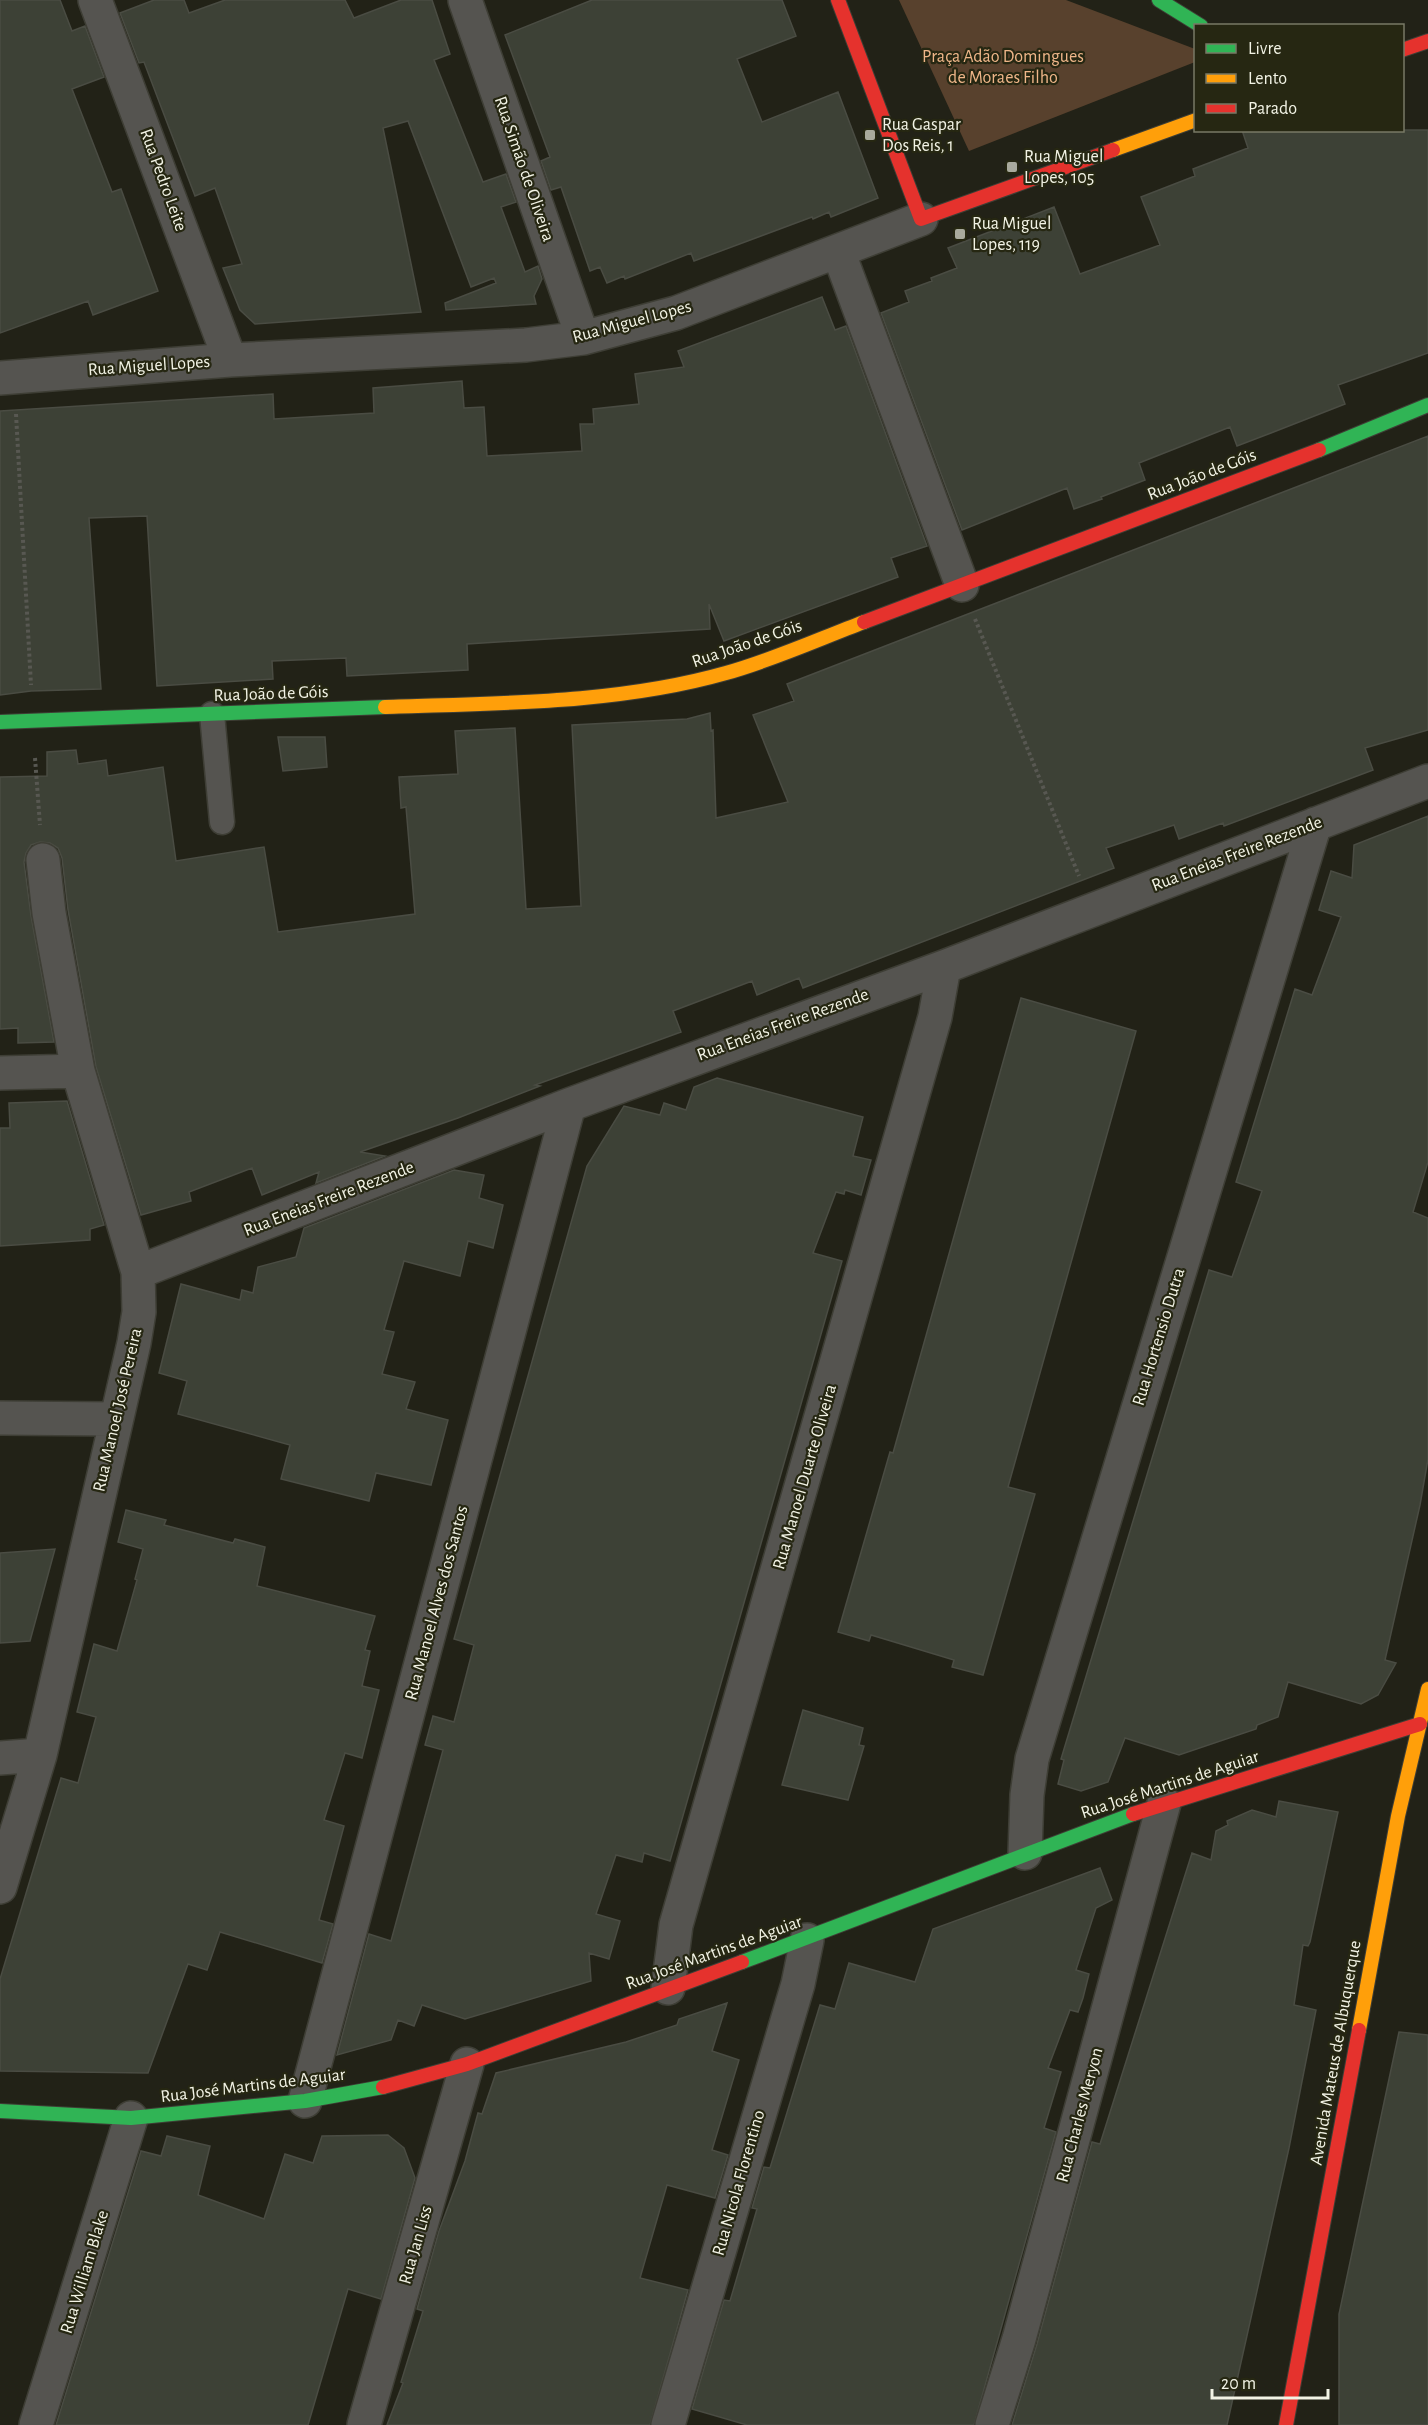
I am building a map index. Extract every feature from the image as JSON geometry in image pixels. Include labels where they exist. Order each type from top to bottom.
[{"type":"street","name":"Rua Pedro Leite","points":[[95,0],[230,360]]},
{"type":"street","name":"Rua Simão de Oliveira","points":[[465,0],[583,338]]},
{"type":"street","points":[[838,0],[921,219]]},
{"type":"street","points":[[1159,0],[1198,24]]},
{"type":"street","points":[[1404,49],[1428,41]]},
{"type":"street","name":"Rua Miguel Lopes","points":[[7,377],[230,360],[526,345],[583,338],[676,313],[921,219],[1194,121]]},
{"type":"street","points":[[838,251],[962,585]]},
{"type":"street","name":"Rua João de Góis","points":[[0,722],[495,703],[635,693],[672,687],[727,673],[1300,458],[1428,405]]},
{"type":"street","name":"Rua Eneias Freire Rezende","points":[[138,1272],[568,1106],[944,967],[1428,781]]},
{"type":"street","name":"Rua Hortensio Dutra","points":[[1025,1853],[1027,1795],[1032,1759],[1316,824]]},
{"type":"street","name":"Rua Manoel José Pereira","points":[[0,1887],[40,1755],[134,1343],[139,1312],[138,1272],[78,1071],[49,913],[42,860]]},
{"type":"street","name":"Rua Manoel Duarte Oliveira","points":[[668,1988],[676,1924],[935,1017],[944,967]]},
{"type":"street","points":[[0,1074],[78,1071]]},
{"type":"street","name":"Rua Manoel Alves dos Santos","points":[[305,2101],[568,1106]]},
{"type":"street","points":[[0,1418],[116,1419]]},
{"type":"street","name":"Avenida Mateus de Albuquerque","points":[[1286,2425],[1396,1828],[1428,1689]]},
{"type":"street","name":"Rua José Martins de Aguiar","points":[[0,2111],[130,2118],[305,2101],[389,2086],[467,2064],[668,1988],[807,1940],[1025,1853],[1164,1803],[1420,1724]]},
{"type":"street","points":[[0,1758],[40,1755]]},
{"type":"street","name":"Rua Charles Meryon","points":[[992,2425],[1019,2339],[1164,1803]]},
{"type":"street","name":"Rua Nicola Florentino","points":[[668,2425],[798,1983],[807,1940]]},
{"type":"street","name":"Rua Jan Liss","points":[[364,2425],[467,2064]]},
{"type":"street","name":"Rua William Blake","points":[[36,2425],[130,2118]]},
{"type":"lane","points":[[212,714],[222,822]]},
{"type":"path","points":[[7,377],[42,860]]},
{"type":"path","points":[[962,585],[1092,909]]},
{"type":"green space","name":"Praça Adão Domingues de Moraes Filho","points":[[899,0],[1066,0],[1194,49],[1194,62],[969,151]]},
{"type":"building","points":[[0,0],[60,0],[72,31],[85,26],[104,77],[72,89],[112,192],[121,189],[158,291],[93,315],[88,301],[0,333]]},
{"type":"building","points":[[154,0],[184,0],[189,13],[225,0],[345,0],[354,18],[401,0],[432,0],[450,54],[434,60],[483,182],[506,174],[516,202],[501,207],[525,272],[538,266],[542,279],[534,296],[536,304],[446,310],[445,303],[496,283],[494,278],[471,287],[408,121],[383,128],[421,312],[255,324],[240,310],[223,268],[242,264],[215,188],[195,196],[144,62],[139,63],[120,13]]},
{"type":"building","points":[[592,0],[782,0],[796,36],[737,59],[762,122],[838,92],[878,198],[831,217],[829,212],[813,219],[812,217],[694,261],[691,253],[625,279],[624,276],[607,283],[600,267],[590,271],[561,187],[551,190],[541,161],[550,157],[505,35]]},
{"type":"building","points":[[1428,130],[1428,353],[1338,385],[1345,404],[1237,446],[1230,427],[1139,463],[1145,480],[1101,497],[1102,499],[1074,509],[1067,488],[962,530],[881,313],[909,302],[905,291],[957,268],[948,248],[1054,207],[1080,274],[1160,245],[1141,197],[1195,176],[1193,169],[1248,148],[1243,132]]},
{"type":"building","points":[[822,297],[835,330],[846,326],[927,546],[891,558],[898,577],[724,641],[709,604],[710,629],[467,644],[468,670],[347,676],[346,658],[272,661],[273,679],[157,686],[147,516],[89,518],[101,689],[31,691],[0,695],[0,411],[273,394],[274,419],[374,413],[373,388],[462,381],[464,408],[484,407],[487,456],[582,451],[580,424],[594,424],[593,409],[639,404],[635,374],[684,367],[678,351]]},
{"type":"building","points":[[1428,436],[1428,730],[1365,748],[1373,770],[1224,826],[1223,823],[1179,839],[1174,825],[1106,848],[1114,868],[803,988],[799,978],[757,995],[752,981],[673,1011],[681,1032],[535,1085],[540,1086],[458,1118],[360,1152],[385,1156],[316,1183],[319,1172],[262,1195],[252,1168],[189,1192],[191,1201],[141,1215],[96,1067],[68,910],[62,858],[58,848],[50,843],[40,842],[31,845],[24,862],[31,916],[54,1042],[18,1043],[18,1028],[0,1029],[0,777],[47,776],[47,752],[76,750],[78,764],[106,760],[108,776],[163,767],[176,861],[264,847],[278,932],[415,914],[406,807],[401,808],[399,777],[458,774],[455,731],[515,728],[526,909],[581,906],[572,725],[687,719],[710,713],[711,731],[713,730],[716,818],[788,802],[753,715],[794,701],[787,684]]},
{"type":"building","points":[[278,737],[325,737],[327,767],[283,771]]},
{"type":"building","points":[[1428,816],[1428,1162],[1413,1212],[1428,1218],[1428,1459],[1420,1505],[1385,1660],[1396,1663],[1378,1695],[1361,1704],[1288,1682],[1278,1717],[1257,1725],[1256,1729],[1179,1755],[1125,1738],[1108,1782],[1081,1791],[1058,1784],[1064,1760],[1061,1759],[1209,1270],[1232,1277],[1262,1191],[1236,1182],[1295,989],[1312,995],[1341,917],[1319,910],[1331,871],[1352,878],[1354,845]]},
{"type":"building","points":[[1021,998],[1136,1031],[1008,1487],[1035,1494],[983,1675],[952,1667],[954,1660],[871,1635],[869,1641],[838,1632],[890,1452],[893,1453]]},
{"type":"building","points":[[717,1078],[863,1117],[853,1156],[871,1160],[861,1195],[845,1190],[844,1194],[836,1192],[813,1253],[842,1261],[670,1861],[644,1853],[642,1862],[616,1855],[596,1914],[620,1921],[609,1959],[589,1953],[591,1981],[465,2019],[422,2005],[414,2026],[398,2020],[391,2040],[337,2055],[369,1934],[391,1941],[443,1750],[425,1745],[433,1716],[454,1722],[474,1645],[454,1639],[587,1166],[624,1106],[660,1115],[664,1103],[686,1110],[694,1087]]},
{"type":"building","points":[[67,1101],[104,1225],[90,1229],[90,1240],[0,1246],[0,1128],[10,1128],[9,1103]]},
{"type":"building","points":[[454,1170],[484,1175],[479,1198],[503,1205],[493,1248],[468,1241],[460,1276],[404,1261],[384,1330],[394,1332],[382,1374],[415,1382],[406,1409],[448,1420],[431,1485],[376,1473],[369,1501],[281,1479],[290,1445],[178,1414],[187,1381],[159,1373],[181,1284],[240,1300],[242,1290],[253,1293],[258,1267],[296,1257],[304,1228]]},
{"type":"building","points":[[126,1510],[166,1520],[164,1525],[233,1543],[235,1539],[265,1547],[257,1586],[375,1616],[365,1650],[370,1651],[362,1686],[379,1690],[362,1758],[345,1753],[324,1820],[344,1826],[319,1920],[333,1924],[322,1963],[220,1932],[207,1970],[188,1964],[148,2073],[0,2071],[0,1979],[61,1778],[78,1783],[96,1717],[77,1712],[94,1644],[117,1651],[137,1580],[135,1579],[143,1549],[118,1542]]},
{"type":"building","points":[[55,1549],[30,1641],[0,1643],[0,1553]]},
{"type":"building","points":[[803,1710],[863,1728],[859,1745],[864,1746],[848,1800],[782,1785]]},
{"type":"building","points":[[1279,1801],[1338,1812],[1310,1942],[1308,1946],[1303,1945],[1294,2005],[1316,2010],[1289,2148],[1227,2425],[1012,2425],[1037,2344],[1092,2142],[1100,2144],[1192,1853],[1211,1860],[1216,1831],[1228,1825],[1227,1821],[1252,1810],[1276,1817]]},
{"type":"building","points":[[1100,1868],[1112,1900],[1096,1908],[1076,1970],[1089,1974],[1083,1998],[1078,2012],[1070,2010],[1048,2068],[1061,2072],[1044,2128],[1056,2132],[974,2425],[747,2425],[692,2409],[724,2300],[730,2301],[757,2209],[752,2208],[764,2167],[770,2168],[820,2005],[835,2009],[849,1963],[915,1982],[933,1929]]},
{"type":"building","points":[[727,2003],[712,2051],[739,2060],[712,2150],[728,2155],[715,2198],[667,2185],[640,2278],[688,2290],[650,2425],[387,2425],[403,2383],[401,2382],[423,2311],[417,2309],[439,2231],[465,2161],[478,2113],[482,2114],[496,2073],[626,2042],[677,2025],[679,2019]]},
{"type":"building","points":[[1399,2032],[1428,2035],[1428,2425],[1339,2425],[1339,2314]]},
{"type":"building","points":[[388,2135],[404,2148],[415,2178],[381,2299],[348,2289],[308,2425],[56,2425],[141,2151],[161,2156],[167,2136],[210,2146],[198,2195],[264,2219],[285,2154],[313,2163],[322,2136]]},
{"type":"traffic: fast","points":[[1159,0],[1198,24]]},
{"type":"traffic: fast","points":[[1319,450],[1428,405]]},
{"type":"traffic: fast","points":[[0,722],[385,707]]},
{"type":"traffic: fast","points":[[742,1962],[1133,1814]]},
{"type":"traffic: fast","points":[[0,2111],[131,2118],[305,2101],[383,2087]]},
{"type":"traffic: slow","points":[[1113,150],[1194,121]]},
{"type":"traffic: slow","points":[[385,707],[514,703],[643,691],[744,668],[864,622]]},
{"type":"traffic: slow","points":[[1359,2030],[1398,1816],[1428,1689]]},
{"type":"traffic: jam","points":[[838,0],[921,219],[1113,150]]},
{"type":"traffic: jam","points":[[1404,49],[1428,41]]},
{"type":"traffic: jam","points":[[864,622],[1319,450]]},
{"type":"traffic: jam","points":[[1133,1814],[1420,1724]]},
{"type":"traffic: jam","points":[[383,2087],[467,2064],[742,1962]]},
{"type":"traffic: jam","points":[[1286,2425],[1359,2030]]},
{"type":"place","name":"Rua Gaspar Dos Reis, 1","points":[[870,135]]},
{"type":"place","name":"Rua Miguel Lopes, 105","points":[[1012,167]]},
{"type":"place","name":"Rua Miguel Lopes, 119","points":[[960,234]]}]
